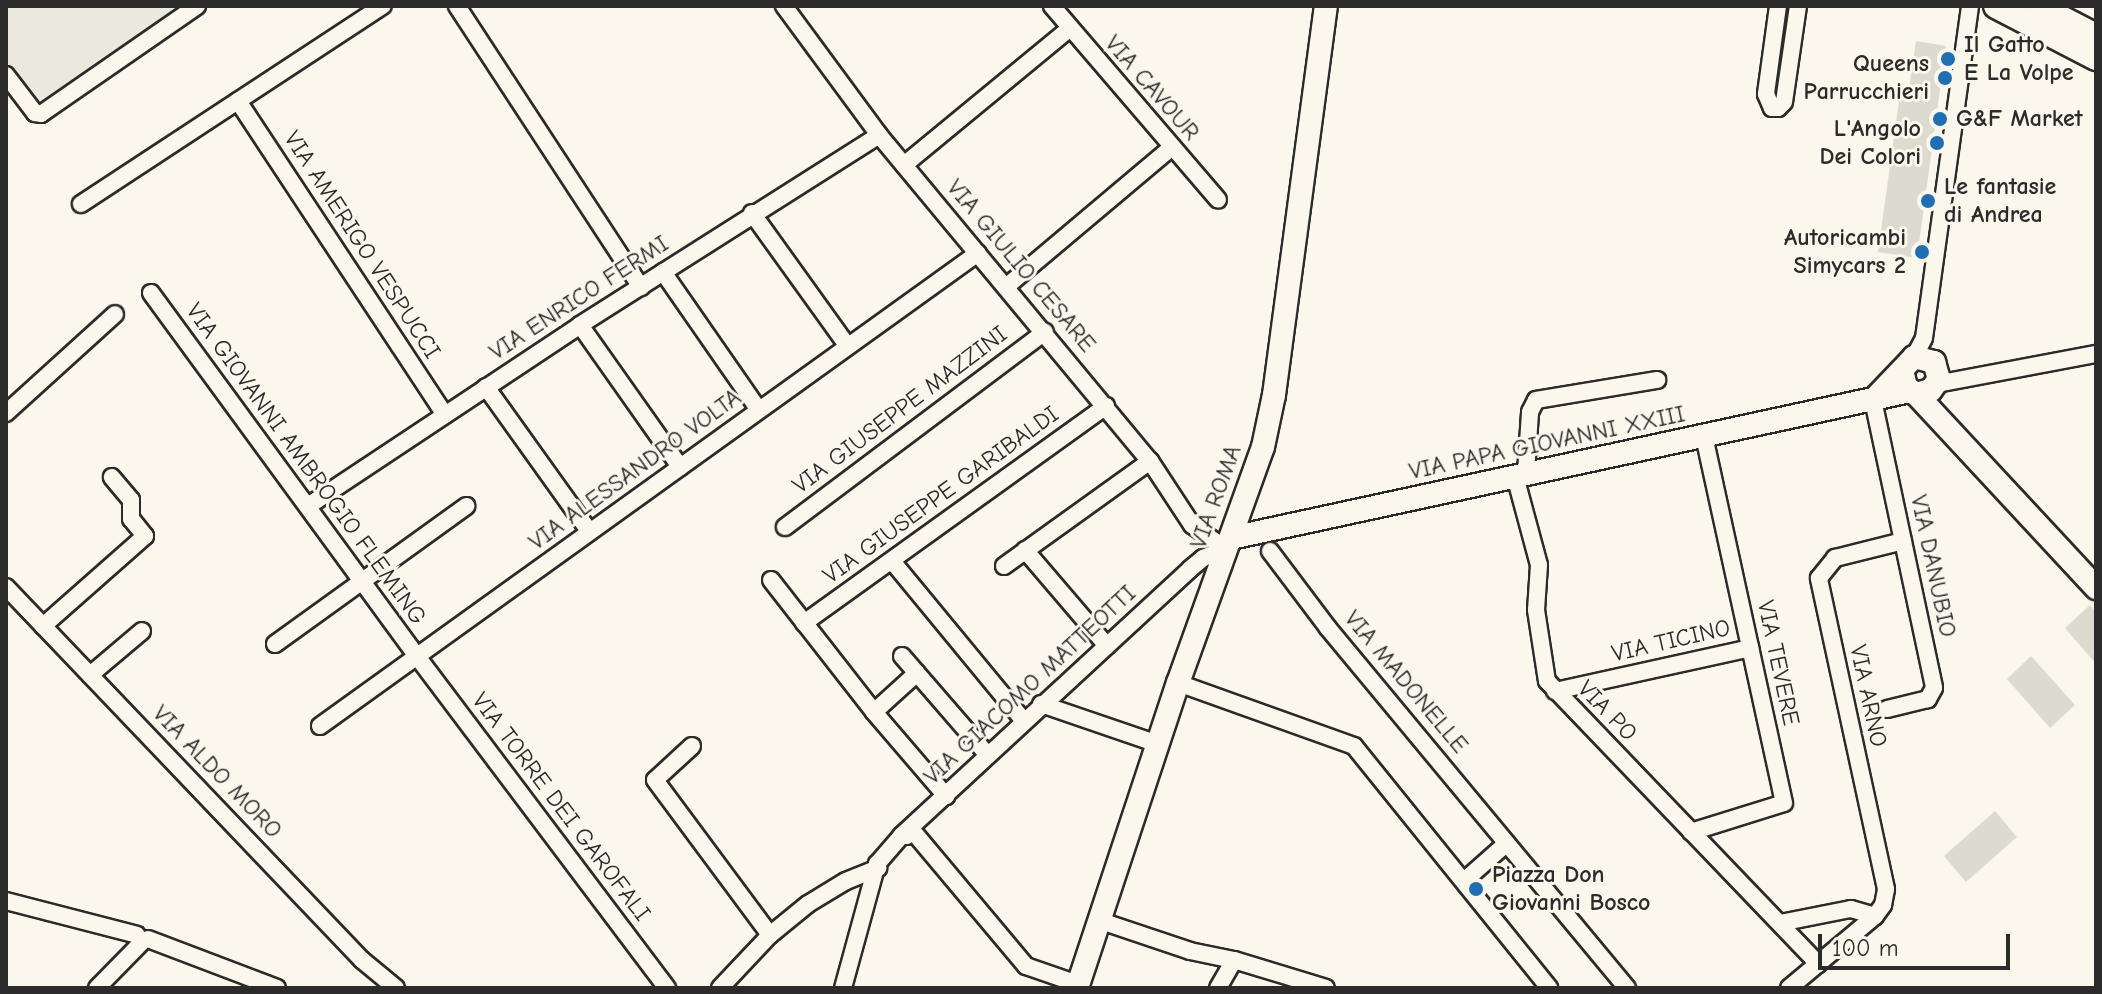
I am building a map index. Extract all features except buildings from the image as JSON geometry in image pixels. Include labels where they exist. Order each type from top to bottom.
[{"type":"highway","points":[[1996,6],[2096,58]]},
{"type":"highway","points":[[2038,6],[2096,36]]},
{"type":"main road","name":"VIA ROMA","points":[[1077,986],[1178,683],[1210,564],[1229,543],[1263,447],[1274,395],[1326,6]]},
{"type":"main road","points":[[1873,400],[1923,372],[1957,436],[2096,588]]},
{"type":"main road","name":"VIA PAPA GIOVANNI XXIII","points":[[1229,543],[1520,474],[1873,400]]},
{"type":"street","points":[[6,75],[35,113],[41,114],[197,6]]},
{"type":"street","points":[[81,204],[383,6]]},
{"type":"street","points":[[457,6],[641,287]]},
{"type":"street","name":"VIA GIULIO CESARE","points":[[784,6],[879,135],[1150,461],[1192,525],[1229,543]]},
{"type":"street","name":"VIA CAVOUR","points":[[1052,6],[1218,200]]},
{"type":"street","points":[[1778,6],[1766,94],[1772,108],[1778,108],[1784,102],[1798,6]]},
{"type":"street","points":[[1970,6],[1923,372],[1992,375],[2096,354]]},
{"type":"street","points":[[904,165],[1069,29]]},
{"type":"street","name":"VIA AMERIGO VESPUCCI","points":[[238,101],[445,415]]},
{"type":"street","name":"VIA ENRICO FERMI","points":[[308,506],[752,213],[879,135]]},
{"type":"street","points":[[1007,286],[1172,147]]},
{"type":"street","points":[[752,213],[847,345]]},
{"type":"street","name":"VIA ALESSANDRO VOLTA","points":[[320,726],[978,253]]},
{"type":"street","points":[[663,272],[759,410]]},
{"type":"street","name":"VIA GIOVANNI AMBROGIO FLEMING","points":[[154,297],[416,655]]},
{"type":"street","points":[[6,413],[115,314]]},
{"type":"street","points":[[580,325],[680,467]]},
{"type":"street","name":"VIA GIUSEPPE MAZZINI","points":[[785,527],[1045,332]]},
{"type":"street","name":"VIA PO","points":[[1657,380],[1536,400],[1530,412],[1520,474],[1539,565],[1536,601],[1543,668],[1555,691],[1818,964]]},
{"type":"street","points":[[486,387],[590,532]]},
{"type":"street","name":"VIA DANUBIO","points":[[1873,400],[1934,692],[1924,700],[1887,709]]},
{"type":"street","name":"VIA GIUSEPPE GARIBALDI","points":[[804,623],[1106,406]]},
{"type":"street","name":"VIA TEVERE","points":[[1691,832],[1781,807],[1784,803],[1704,436]]},
{"type":"street","points":[[1004,566],[1150,461]]},
{"type":"street","points":[[43,626],[145,536],[131,519],[131,500],[112,477]]},
{"type":"street","points":[[275,644],[466,506]]},
{"type":"street","name":"VIA GIACOMO MATTEOTTI","points":[[874,872],[877,864],[987,754],[1181,577],[1193,555],[1192,525]]},
{"type":"street","name":"VIA ARNO","points":[[1875,916],[1883,905],[1886,889],[1819,578],[1835,558],[1903,541]]},
{"type":"street","points":[[1025,550],[1107,646]]},
{"type":"street","name":"VIA MADONELLE","points":[[1270,551],[1328,628],[1627,988]]},
{"type":"street","points":[[892,561],[1023,720]]},
{"type":"street","name":"VIA GIACOMO MATTEOTTI","points":[[1181,577],[1210,564]]},
{"type":"street","points":[[771,580],[874,712],[946,796]]},
{"type":"street","name":"VIA ALDO MORO","points":[[6,587],[362,960],[396,988]]},
{"type":"street","points":[[90,675],[142,631]]},
{"type":"street","name":"VIA TICINO","points":[[1555,691],[1750,648]]},
{"type":"street","name":"VIA TORRE DEI GAROFALI","points":[[416,655],[667,988]]},
{"type":"street","points":[[902,656],[987,754]]},
{"type":"street","points":[[874,712],[917,673]]},
{"type":"street","points":[[1178,683],[1350,743],[1549,988]]},
{"type":"street","points":[[1041,704],[1158,744]]},
{"type":"street","points":[[692,746],[656,775],[656,782],[770,935]]},
{"type":"street","points":[[911,829],[1026,966],[1077,986]]},
{"type":"street","points":[[1464,881],[1507,843]]},
{"type":"street","points":[[720,988],[770,935],[830,890],[874,872]]},
{"type":"street","points":[[843,988],[874,872]]},
{"type":"street","points":[[6,901],[139,941],[277,988]]},
{"type":"street","points":[[1780,923],[1851,909],[1875,916]]},
{"type":"street","points":[[1789,988],[1875,916]]},
{"type":"street","points":[[1098,920],[1190,951],[1234,960],[1326,988]]},
{"type":"street","points":[[97,988],[139,941]]},
{"type":"street","points":[[1218,988],[1234,960]]},
{"type":"shaded area","points":[[6,6],[190,6],[40,109],[6,67]]},
{"type":"shaded area","points":[[1916,41],[1946,46],[1917,258],[1878,252],[1900,94],[1908,95]]},
{"type":"shaded area","points":[[2090,605],[2096,612],[2096,664],[2065,628]]},
{"type":"shaded area","points":[[2031,656],[2075,705],[2050,728],[2007,679]]},
{"type":"shaded area","points":[[1995,811],[2017,837],[1966,882],[1944,856]]},
{"type":"place","name":"Il Gatto E La Volpe","points":[[1948,59]]},
{"type":"place","name":"Queens Parrucchieri","points":[[1945,78]]},
{"type":"place","name":"G&F Market","points":[[1940,119]]},
{"type":"place","name":"L'Angolo Dei Colori","points":[[1937,143]]},
{"type":"place","name":"Le fantasie di Andrea","points":[[1928,201]]},
{"type":"place","name":"Autoricambi Simycars 2","points":[[1922,252]]},
{"type":"place","name":"Piazza Don Giovanni Bosco","points":[[1476,889]]}]
